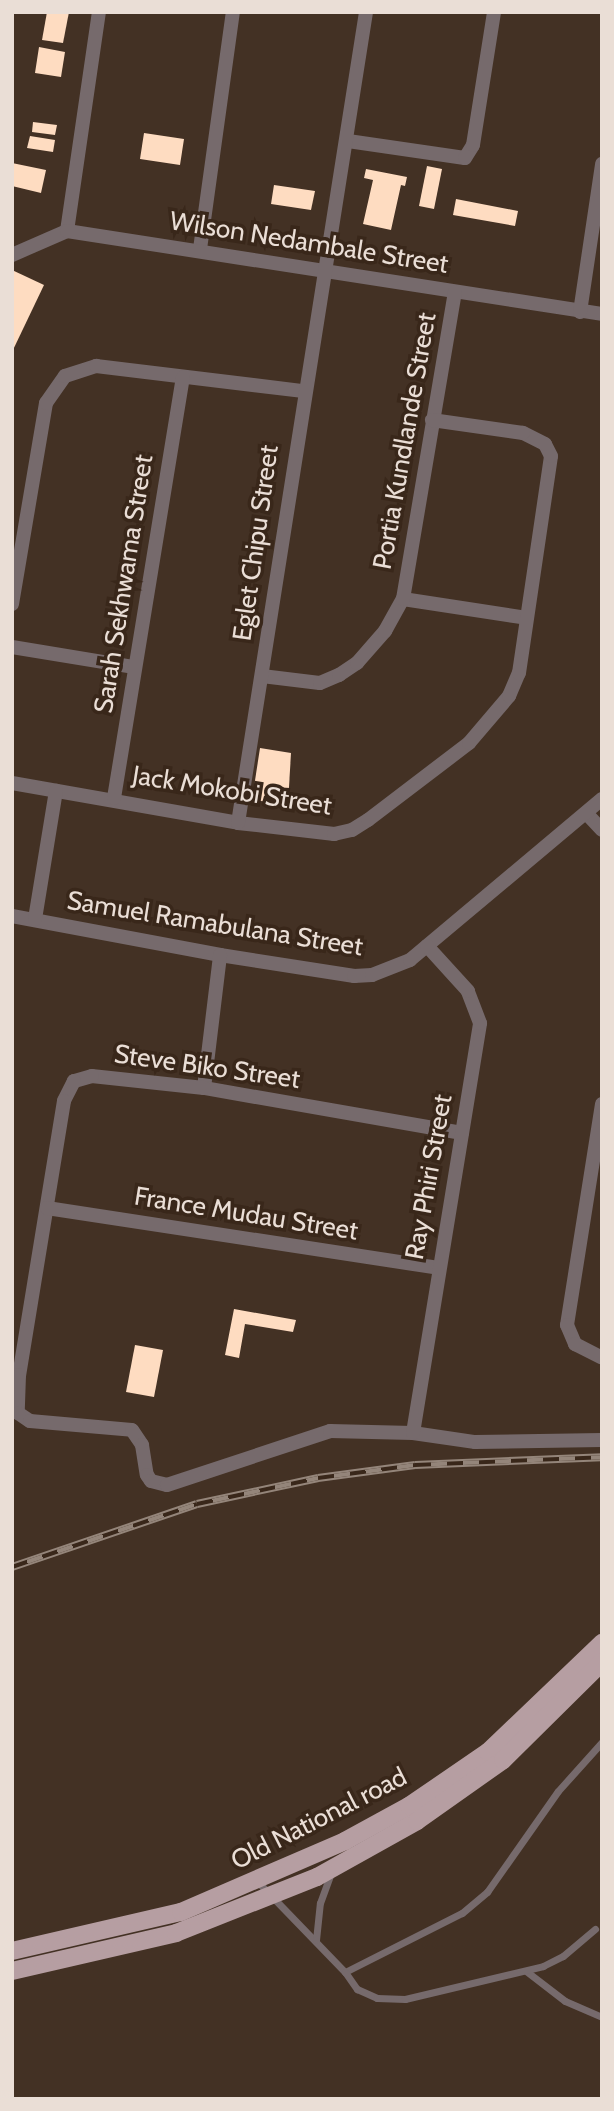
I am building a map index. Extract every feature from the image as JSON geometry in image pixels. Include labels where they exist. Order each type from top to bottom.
[{"type":"main road","name":"Old National road","points":[[12,1951],[158,1919],[257,1881],[409,1806],[488,1752],[602,1643]]},
{"type":"main road","name":"Old National road","points":[[12,1971],[142,1944],[274,1896],[333,1868],[417,1821],[503,1760],[602,1662]]},
{"type":"street","points":[[12,255],[67,231],[99,12]]},
{"type":"street","points":[[200,249],[233,12]]},
{"type":"street","name":"Eglet Chipu Street","points":[[238,823],[303,391],[348,141],[366,12]]},
{"type":"street","points":[[348,141],[465,158],[473,145],[494,12]]},
{"type":"street","points":[[580,312],[602,164]]},
{"type":"street","name":"Wilson Nedambale Street","points":[[67,231],[200,249],[602,314]]},
{"type":"street","name":"Portia Kundlande Street","points":[[403,599],[455,292]]},
{"type":"street","points":[[12,604],[46,403],[52,387],[79,368],[96,366],[303,391]]},
{"type":"street","name":"Sarah Sekhwama Street","points":[[114,798],[183,378]]},
{"type":"street","name":"Jack Mokobi Street","points":[[12,783],[56,792],[114,798],[238,823],[334,834],[352,830],[368,820],[469,743],[496,713],[519,673],[549,450],[523,433],[432,419]]},
{"type":"street","points":[[262,677],[320,682],[339,675],[356,663],[384,631],[403,599],[527,618]]},
{"type":"street","points":[[12,647],[134,667]]},
{"type":"street","points":[[36,919],[56,792]]},
{"type":"street","name":"Samuel Ramabulana Street","points":[[12,916],[220,955],[354,976],[397,967],[427,946],[602,799]]},
{"type":"street","points":[[587,814],[602,830]]},
{"type":"street","name":"Ray Phiri Street","points":[[413,1433],[480,1023],[468,991],[427,946]]},
{"type":"street","points":[[204,1088],[220,955]]},
{"type":"street","name":"Steve Biko Street","points":[[413,1433],[330,1431],[167,1485],[151,1481],[139,1437],[123,1426],[24,1418],[16,1401],[64,1101],[74,1081],[92,1076],[204,1088],[462,1133]]},
{"type":"street","points":[[602,1104],[567,1318],[569,1337],[602,1358]]},
{"type":"street","name":"France Mudau Street","points":[[47,1208],[438,1268]]},
{"type":"street","points":[[413,1433],[475,1442],[602,1440]]},
{"type":"lane","points":[[345,1972],[453,1918],[487,1892],[558,1791],[602,1742]]},
{"type":"lane","points":[[316,1940],[320,1903],[333,1868]]},
{"type":"lane","points":[[257,1881],[316,1940],[357,1989],[377,1998],[405,1999],[530,1970],[565,2001],[602,2017]]},
{"type":"lane","points":[[519,1973],[562,1956],[595,1929]]},
{"type":"building","points":[[47,12],[69,12],[63,43],[42,40]]},
{"type":"building","points":[[39,47],[65,52],[61,77],[35,73]]},
{"type":"building","points":[[33,122],[57,125],[55,135],[32,132]]},
{"type":"building","points":[[144,133],[184,139],[180,165],[140,159]]},
{"type":"building","points":[[30,136],[55,140],[53,152],[27,148]]},
{"type":"building","points":[[12,163],[46,170],[41,193],[12,186]]},
{"type":"building","points":[[427,166],[442,169],[434,209],[419,206]]},
{"type":"building","points":[[366,169],[407,177],[405,186],[401,185],[391,230],[363,224],[373,180],[364,178]]},
{"type":"building","points":[[274,185],[315,191],[311,210],[271,204]]},
{"type":"building","points":[[456,199],[518,211],[515,226],[453,215]]},
{"type":"building","points":[[12,270],[44,285],[12,352]]},
{"type":"building","points":[[260,748],[291,753],[288,804],[252,800]]},
{"type":"building","points":[[234,1309],[296,1320],[293,1332],[245,1324],[239,1358],[225,1355]]},
{"type":"building","points":[[135,1345],[163,1350],[154,1397],[126,1392]]},
{"type":"railway","points":[[12,1567],[197,1504],[318,1478],[415,1465],[602,1457]]}]
